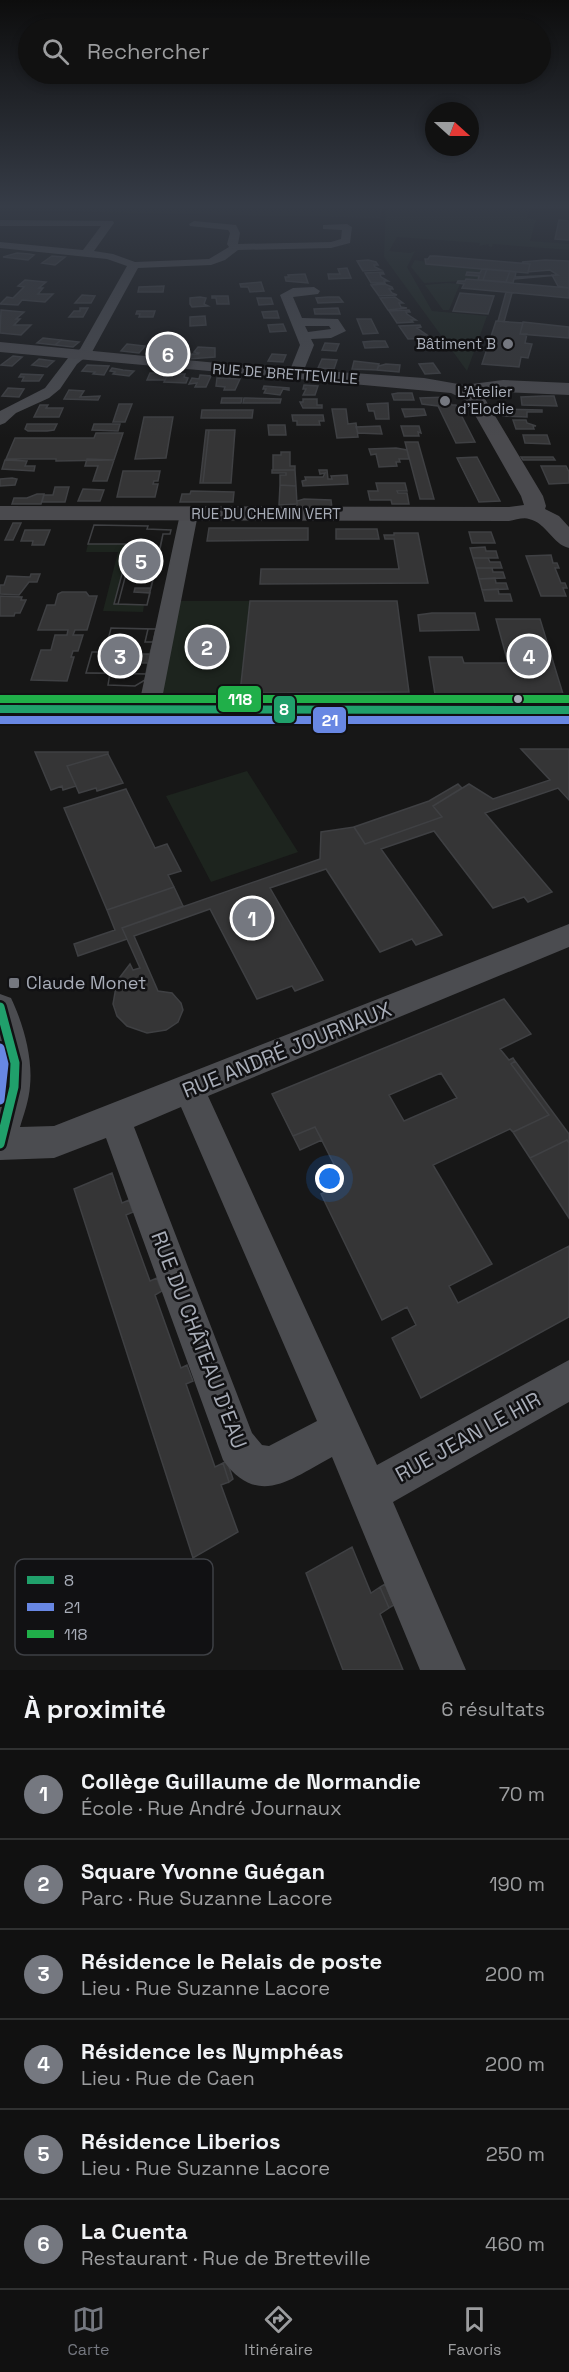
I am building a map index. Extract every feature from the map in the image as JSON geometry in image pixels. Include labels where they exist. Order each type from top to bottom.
[{"type":"main road","name":"RUE DE BRETTEVILLE","points":[[0,347],[295,375],[435,385],[462,391]]},
{"type":"main road","points":[[462,391],[503,386],[569,389]]},
{"type":"main road","points":[[462,391],[474,397],[516,467],[534,501],[532,511],[551,521],[569,541]]},
{"type":"main road","name":"RUE DU CHEMIN VERT","points":[[0,513],[509,514],[532,511]]},
{"type":"main road","points":[[0,709],[569,710]]},
{"type":"main road","points":[[0,722],[569,723]]},
{"type":"street","points":[[0,420],[10,410],[51,390],[72,359],[85,352],[124,282]]},
{"type":"street","points":[[295,375],[306,350],[305,336],[286,295],[293,292],[314,291]]},
{"type":"street","points":[[298,322],[333,322],[339,331],[331,334],[305,336]]},
{"type":"street","points":[[149,709],[189,514]]},
{"type":"street","name":"RUE ANDRÉ JOURNAUX","points":[[0,1144],[54,1142],[189,1090],[569,936]]},
{"type":"street","points":[[0,1007],[15,1064],[14,1088],[0,1144]]},
{"type":"street","points":[[189,1090],[341,1430],[443,1670]]},
{"type":"street","name":"RUE DU CHÂTEAU D'EAU","points":[[115,1119],[237,1446],[244,1456],[262,1468],[272,1467],[341,1430]]},
{"type":"street","name":"RUE JEAN LE HIR","points":[[368,1493],[569,1380]]},
{"type":"shaded area","points":[[402,282],[415,282],[432,311],[487,316],[467,371]]},
{"type":"shaded area","points":[[460,284],[449,310],[443,310],[425,285]]},
{"type":"shaded area","points":[[88,544],[130,544],[114,604],[144,605],[143,612],[103,611],[118,552],[86,552]]},
{"type":"shaded area","points":[[178,601],[250,601],[240,693],[160,693]]},
{"type":"shaded area","points":[[247,771],[298,852],[211,882],[166,796]]},
{"type":"building","points":[[23,282],[46,282],[39,288],[43,288],[38,294],[53,294],[45,302],[22,300],[18,305],[0,304],[7,297],[13,298],[24,287],[18,286]]},
{"type":"building","points":[[261,282],[264,291],[250,292],[248,287],[241,287],[240,284]]},
{"type":"building","points":[[500,282],[569,288],[569,298],[462,288],[464,284],[457,283]]},
{"type":"building","points":[[556,282],[569,282],[569,288],[558,286]]},
{"type":"building","points":[[385,284],[392,287],[393,289],[389,289],[397,295],[379,296],[371,285]]},
{"type":"building","points":[[164,286],[163,292],[138,292],[139,287]]},
{"type":"building","points":[[506,292],[512,293],[504,322],[498,321]]},
{"type":"building","points":[[460,293],[494,296],[488,314],[453,311]]},
{"type":"building","points":[[82,295],[95,296],[91,303],[75,303]]},
{"type":"building","points":[[212,296],[228,296],[229,304],[217,304],[216,298]]},
{"type":"building","points":[[339,297],[343,302],[318,303],[316,298]]},
{"type":"building","points":[[395,297],[403,303],[399,303],[401,307],[407,308],[388,310],[380,298]]},
{"type":"building","points":[[190,298],[206,298],[204,304],[208,306],[192,307]]},
{"type":"building","points":[[257,298],[271,298],[273,304],[259,305]]},
{"type":"building","points":[[80,308],[88,308],[83,317],[69,317],[74,311],[80,311]]},
{"type":"building","points":[[338,308],[340,314],[315,314],[314,309]]},
{"type":"building","points":[[1,310],[24,312],[16,319],[20,319],[14,325],[31,325],[21,335],[0,333]]},
{"type":"building","points":[[409,310],[407,314],[416,320],[411,320],[413,322],[397,323],[389,311]]},
{"type":"building","points":[[137,311],[155,311],[153,317],[139,317],[140,314],[136,314]]},
{"type":"building","points":[[277,311],[279,318],[264,318],[262,312]]},
{"type":"building","points":[[205,316],[206,325],[190,326],[190,317]]},
{"type":"building","points":[[357,319],[371,319],[378,333],[363,334]]},
{"type":"building","name":"Bâtiment B","points":[[496,321],[523,323],[520,334],[527,334],[525,343],[532,344],[528,358],[521,357],[519,367],[482,364]]},
{"type":"building","points":[[523,322],[569,327],[569,338],[520,334]]},
{"type":"building","points":[[283,324],[286,331],[270,332],[268,325]]},
{"type":"building","points":[[420,325],[421,327],[417,328],[427,335],[422,335],[424,338],[408,339],[399,326]]},
{"type":"building","points":[[43,338],[61,340],[55,345],[37,343]]},
{"type":"building","points":[[61,340],[79,342],[73,347],[55,345]]},
{"type":"building","points":[[385,341],[388,347],[365,348],[363,342]]},
{"type":"building","points":[[325,343],[339,344],[336,351],[322,350]]},
{"type":"building","points":[[127,344],[145,346],[139,353],[121,351]]},
{"type":"building","points":[[198,347],[215,348],[215,357],[189,359],[192,354],[199,353],[194,352]]},
{"type":"building","points":[[153,348],[174,349],[173,356],[151,355]]},
{"type":"building","points":[[272,354],[286,355],[283,362],[268,361]]},
{"type":"building","points":[[13,356],[22,357],[12,366],[1,365]]},
{"type":"building","points":[[39,359],[54,361],[47,367],[32,365]]},
{"type":"building","points":[[322,359],[337,360],[334,369],[318,368]]},
{"type":"building","points":[[354,361],[379,364],[377,370],[352,369]]},
{"type":"building","points":[[433,363],[440,373],[425,374],[419,364]]},
{"type":"building","points":[[87,365],[109,366],[104,375],[82,371]]},
{"type":"building","points":[[400,365],[399,372],[377,370],[379,366]]},
{"type":"building","points":[[112,368],[134,371],[129,376],[113,374],[115,372],[110,371]]},
{"type":"building","points":[[150,373],[168,374],[165,380],[147,380]]},
{"type":"building","points":[[21,374],[43,375],[39,381],[22,381],[24,377],[19,377]]},
{"type":"building","points":[[168,374],[185,374],[184,377],[188,378],[186,383],[164,382]]},
{"type":"building","points":[[200,375],[211,376],[206,387],[195,387],[197,383],[189,384],[192,378],[199,379]]},
{"type":"building","points":[[217,378],[240,379],[235,390],[224,390],[225,387],[216,386]]},
{"type":"building","points":[[304,385],[318,386],[315,395],[303,395],[306,389],[303,389]]},
{"type":"building","points":[[264,386],[289,388],[289,390],[283,389],[280,395],[264,393],[266,389],[263,389]]},
{"type":"building","points":[[8,388],[24,389],[19,397],[2,396]]},
{"type":"building","points":[[69,390],[84,391],[80,397],[100,396],[98,400],[64,399]]},
{"type":"building","points":[[412,393],[414,400],[394,400],[392,394]]},
{"type":"building","points":[[554,396],[557,406],[522,405],[521,397]]},
{"type":"building","points":[[448,397],[452,405],[456,405],[475,442],[456,443],[438,406],[422,404],[420,398]]},
{"type":"building","points":[[222,398],[242,398],[241,403],[221,403]]},
{"type":"building","points":[[244,398],[281,399],[280,403],[243,403]]},
{"type":"building","points":[[303,399],[317,399],[317,405],[322,405],[322,408],[303,408],[300,402],[303,402]]},
{"type":"building","points":[[388,403],[389,419],[376,419],[374,411],[369,411],[367,404]]},
{"type":"building","points":[[119,404],[132,404],[125,422],[113,422]]},
{"type":"building","points":[[40,405],[48,405],[46,408],[63,408],[59,417],[34,417]]},
{"type":"building","points":[[332,409],[346,409],[348,424],[356,423],[358,437],[337,438]]},
{"type":"building","points":[[402,409],[424,409],[426,415],[405,417]]},
{"type":"building","points":[[501,409],[542,410],[542,412],[527,412],[527,417],[503,416]]},
{"type":"building","points":[[202,410],[253,410],[252,418],[201,418]]},
{"type":"building","points":[[292,415],[323,415],[324,421],[319,421],[320,425],[297,425]]},
{"type":"building","points":[[144,417],[173,417],[166,458],[135,459]]},
{"type":"building","points":[[513,420],[526,420],[527,423],[536,426],[533,426],[534,429],[516,429]]},
{"type":"building","points":[[27,424],[57,424],[54,430],[28,431],[25,429]]},
{"type":"building","points":[[94,424],[120,424],[118,431],[92,430]]},
{"type":"building","points":[[268,425],[285,425],[286,435],[269,435]]},
{"type":"building","points":[[380,426],[382,434],[358,433],[356,427]]},
{"type":"building","points":[[401,426],[419,426],[421,433],[418,432],[419,436],[404,436]]},
{"type":"building","points":[[206,430],[209,430],[203,483],[200,483]]},
{"type":"building","points":[[209,430],[235,430],[231,483],[203,483]]},
{"type":"building","points":[[96,433],[123,433],[114,460],[6,459],[15,438],[94,438]]},
{"type":"building","points":[[523,435],[547,435],[550,444],[525,443]]},
{"type":"building","points":[[405,442],[418,442],[434,499],[420,499]]},
{"type":"building","points":[[369,449],[407,450],[409,459],[399,459],[400,462],[396,462],[397,466],[379,467],[376,454],[371,455]]},
{"type":"building","points":[[281,452],[290,452],[290,466],[295,466],[295,470],[273,470],[273,455],[281,455]]},
{"type":"building","points":[[477,457],[500,501],[479,502],[457,458]]},
{"type":"building","points":[[521,457],[553,457],[555,460],[523,460]]},
{"type":"building","points":[[87,459],[114,460],[107,481],[93,481],[98,466],[85,466]]},
{"type":"building","points":[[5,460],[27,461],[25,466],[35,466],[34,471],[2,469]]},
{"type":"building","points":[[541,466],[566,466],[569,472],[569,483],[549,484]]},
{"type":"building","points":[[272,470],[295,470],[296,486],[280,485],[280,475],[286,475],[286,473],[272,473]]},
{"type":"building","points":[[319,470],[327,470],[328,479],[332,479],[331,476],[347,475],[348,484],[303,486],[302,481],[306,480],[305,477],[323,477],[325,473],[320,474]]},
{"type":"building","points":[[123,471],[160,471],[158,481],[154,481],[153,484],[158,484],[155,497],[117,497]]},
{"type":"building","points":[[0,479],[17,479],[15,485],[0,486]]},
{"type":"building","points":[[376,483],[405,483],[407,491],[397,491],[407,493],[409,504],[392,504],[391,500],[370,500],[368,491],[378,491]]},
{"type":"building","points":[[280,485],[296,486],[297,504],[279,505]]},
{"type":"building","points":[[55,487],[69,487],[65,502],[42,502],[44,495],[53,495]]},
{"type":"building","points":[[83,489],[104,490],[100,501],[78,501]]},
{"type":"building","points":[[191,491],[234,492],[233,502],[180,502],[182,494],[190,494]]},
{"type":"building","points":[[44,494],[41,504],[12,504],[14,498],[27,498]]},
{"type":"building","points":[[331,500],[332,508],[297,508],[297,501]]},
{"type":"building","points":[[13,523],[21,523],[13,540],[5,540]]},
{"type":"building","points":[[94,525],[148,526],[147,529],[171,530],[170,534],[163,534],[147,605],[114,604],[130,544],[88,544]]},
{"type":"building","points":[[94,525],[148,526],[147,529],[171,530],[170,534],[163,534],[160,549],[145,549],[144,553],[159,553],[155,568],[140,568],[139,572],[155,572],[151,588],[135,588],[134,592],[150,593],[147,605],[118,604],[134,544],[88,544]]},
{"type":"building","points":[[209,528],[308,528],[308,540],[207,541]]},
{"type":"building","points":[[336,529],[377,529],[379,539],[336,539]]},
{"type":"building","points":[[25,530],[50,530],[44,545],[32,545],[33,541],[21,541]]},
{"type":"building","points":[[469,532],[491,532],[495,543],[472,543]]},
{"type":"building","points":[[394,533],[418,533],[428,583],[260,584],[261,569],[399,569],[394,539],[385,539],[384,535],[394,535]]},
{"type":"building","points":[[130,544],[134,544],[118,604],[114,604]]},
{"type":"building","points":[[485,547],[486,551],[496,551],[498,558],[473,558],[470,548]]},
{"type":"building","points":[[551,555],[553,563],[557,563],[559,568],[555,568],[561,583],[565,583],[567,588],[563,588],[566,596],[541,596],[526,556]]},
{"type":"building","points":[[473,558],[488,558],[490,562],[500,562],[502,568],[476,568]]},
{"type":"building","points":[[476,568],[492,568],[493,572],[503,572],[505,578],[479,579]]},
{"type":"building","points":[[31,574],[40,574],[37,582],[29,582],[19,595],[0,594],[0,585],[4,585],[7,576],[30,577]]},
{"type":"building","points":[[495,578],[496,583],[506,583],[508,589],[482,590],[479,579]]},
{"type":"building","points":[[498,589],[499,594],[510,594],[512,601],[485,601],[482,590]]},
{"type":"building","points":[[86,592],[89,596],[97,596],[87,630],[75,630],[73,635],[83,635],[78,651],[73,651],[71,657],[74,657],[67,681],[31,680],[41,650],[51,650],[55,635],[67,635],[68,630],[38,630],[47,605],[55,605],[58,594]]},
{"type":"building","points":[[0,596],[22,597],[21,600],[26,600],[20,613],[15,613],[14,616],[0,616]]},
{"type":"building","points":[[250,601],[397,601],[409,692],[240,693]]},
{"type":"building","points":[[475,613],[479,630],[420,631],[418,615]]},
{"type":"building","points":[[496,619],[540,619],[563,694],[435,694],[429,657],[462,657],[464,663],[508,663]]},
{"type":"building","points":[[111,628],[156,629],[145,680],[135,686],[108,685],[110,673],[86,673],[92,652],[105,652]]},
{"type":"building","points":[[111,628],[148,629],[145,642],[153,642],[150,654],[142,654],[140,663],[148,663],[146,674],[86,673],[92,652],[105,652]]},
{"type":"building","points":[[148,629],[156,629],[153,642],[145,642]]},
{"type":"building","points":[[110,673],[146,674],[145,680],[135,686],[108,685]]},
{"type":"building","points":[[521,749],[569,749],[569,800],[558,788],[485,813],[552,892],[528,902],[524,897],[493,908],[434,831],[381,849],[442,935],[416,945],[412,939],[380,952],[326,869],[270,888],[323,980],[295,991],[292,986],[257,999],[210,909],[134,936],[158,991],[172,993],[181,1003],[183,1010],[178,1022],[166,1030],[147,1033],[127,1026],[117,1016],[113,1004],[117,981],[130,964],[133,970],[140,968],[122,928],[320,859],[321,832],[354,827],[365,844],[442,817],[433,806],[469,784],[493,799],[550,780]]},
{"type":"building","points":[[35,752],[108,752],[108,754],[67,766],[76,786],[63,790],[62,786],[51,790]]},
{"type":"building","points":[[108,754],[123,783],[97,791],[96,788],[79,793],[67,766]]},
{"type":"building","points":[[458,784],[462,788],[433,806],[442,817],[365,844],[354,827],[429,801]]},
{"type":"building","points":[[126,789],[155,848],[167,844],[181,871],[168,875],[174,887],[107,910],[64,808]]},
{"type":"building","points":[[174,887],[183,906],[122,928],[127,939],[78,956],[74,944],[115,930],[107,910]]},
{"type":"building","points":[[504,999],[531,1034],[500,1049],[509,1060],[513,1058],[515,1061],[511,1064],[549,1115],[513,1132],[510,1129],[433,1165],[492,1264],[449,1286],[458,1303],[569,1246],[569,1317],[421,1398],[392,1338],[416,1325],[407,1307],[382,1320],[321,1194],[344,1184],[315,1127],[293,1136],[272,1094]],"holes":[[[441,1073],[457,1098],[404,1121],[389,1095]]]},
{"type":"building","points":[[515,1061],[569,1134],[569,1143],[567,1140],[530,1158],[513,1132],[549,1115],[511,1064]]},
{"type":"building","points":[[315,1127],[322,1140],[300,1150],[293,1136]]},
{"type":"building","points":[[567,1140],[569,1143],[569,1218],[530,1158]]},
{"type":"building","points":[[112,1173],[122,1203],[129,1200],[133,1212],[126,1215],[150,1281],[157,1278],[162,1291],[155,1295],[181,1368],[187,1365],[193,1381],[186,1384],[215,1467],[223,1463],[229,1482],[221,1485],[238,1532],[193,1558],[74,1189]]},
{"type":"building","points":[[227,1461],[233,1479],[229,1482],[223,1463]]},
{"type":"building","points":[[352,1547],[371,1593],[380,1587],[389,1608],[380,1614],[403,1670],[343,1670],[306,1573]]},
{"type":"building","points":[[385,1584],[394,1605],[389,1608],[380,1587]]},
{"type":"transit line","name":"118","points":[[0,699],[569,699]]},
{"type":"transit line","name":"8","points":[[0,709],[569,710]]},
{"type":"transit line","name":"21","points":[[0,720],[569,720]]},
{"type":"transit line","name":"8","points":[[0,1007],[15,1063],[14,1087],[0,1144]]},
{"type":"transit line","name":"21","points":[[0,1048],[4,1064],[0,1100]]},
{"type":"place","name":"Bâtiment B","points":[[508,344]]},
{"type":"place","name":"La Cuenta","points":[[168,354]]},
{"type":"place","name":"L'Atelier d'Elodie","points":[[445,401]]},
{"type":"place","name":"Résidence Liberios","points":[[141,561]]},
{"type":"place","name":"Square Yvonne Guégan","points":[[207,647]]},
{"type":"place","name":"Résidence le Relais de poste","points":[[120,656]]},
{"type":"place","name":"Résidence les Nymphéas","points":[[529,656]]},
{"type":"place","name":"Collège Guillaume de Normandie","points":[[252,918]]},
{"type":"place","name":"Claude Monet","points":[[14,983]]}]
